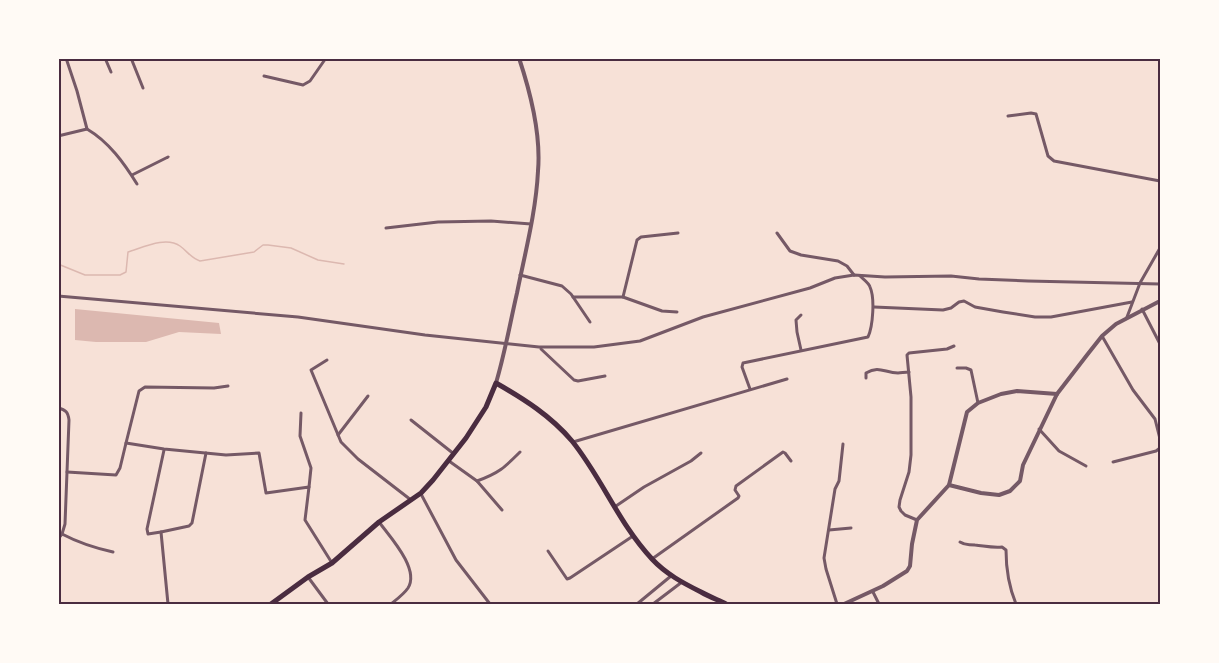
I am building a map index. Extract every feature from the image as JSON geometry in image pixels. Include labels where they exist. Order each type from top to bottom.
[{"type":"main road","points":[[271,604],[332,563],[379,522],[421,493],[466,438],[486,406],[495,383],[520,397],[543,414],[572,442],[633,536],[652,560],[671,576],[724,604]]},
{"type":"street","points":[[66,58],[87,129]]},
{"type":"street","points":[[105,58],[111,72]]},
{"type":"street","points":[[131,58],[143,88]]},
{"type":"street","points":[[264,76],[303,85],[310,81],[326,58]]},
{"type":"street","points":[[495,383],[507,343],[531,224],[538,169],[536,135],[527,84],[519,58]]},
{"type":"street","points":[[1008,116],[1036,114],[1048,156],[1054,160],[1161,181]]},
{"type":"street","points":[[58,136],[87,129],[94,133],[115,151],[137,184]]},
{"type":"street","points":[[132,176],[168,157]]},
{"type":"street","points":[[386,228],[438,222],[491,221],[531,224]]},
{"type":"street","points":[[750,389],[742,367],[743,363],[868,336],[870,333],[874,307],[870,286],[838,261],[790,251],[777,232]]},
{"type":"street","points":[[623,297],[637,240],[641,237],[678,233]]},
{"type":"street","points":[[1127,319],[1140,283],[1161,248]]},
{"type":"street","points":[[58,296],[298,317],[425,335],[539,347],[594,347],[640,341],[703,318],[810,288],[835,278],[856,275],[951,276],[1018,281],[1161,284]]},
{"type":"street","points":[[520,276],[562,286],[571,294],[590,322]]},
{"type":"street","points":[[573,297],[623,297],[662,311],[677,312]]},
{"type":"street","points":[[949,485],[981,494],[999,495],[1011,491],[1020,481],[1023,465],[1057,394],[1102,336],[1116,324],[1161,300]]},
{"type":"street","points":[[874,307],[943,310],[963,302],[975,307],[1003,312],[1051,317],[1132,303]]},
{"type":"street","points":[[1142,309],[1161,344]]},
{"type":"street","points":[[801,315],[796,320],[801,350]]},
{"type":"street","points":[[1102,336],[1133,390],[1155,419],[1161,440]]},
{"type":"street","points":[[917,520],[906,515],[899,507],[909,472],[911,455],[908,354],[954,346]]},
{"type":"street","points":[[539,347],[574,380],[605,376]]},
{"type":"street","points":[[327,360],[311,370],[341,442],[358,459],[411,500]]},
{"type":"street","points":[[957,368],[971,370],[978,403]]},
{"type":"street","points":[[866,378],[866,373],[871,370],[882,369],[896,374],[909,372]]},
{"type":"street","points":[[572,442],[787,379]]},
{"type":"street","points":[[67,472],[116,475],[120,468],[139,391],[145,387],[214,388],[228,386]]},
{"type":"street","points":[[844,604],[873,592],[907,571],[910,566],[917,520],[949,485],[967,412],[978,403],[1001,394],[1017,391],[1057,394]]},
{"type":"street","points":[[337,435],[368,396]]},
{"type":"street","points":[[58,408],[68,413],[69,420],[66,524],[58,539]]},
{"type":"street","points":[[300,413],[300,436],[311,468],[305,520],[332,563]]},
{"type":"street","points":[[411,420],[454,454]]},
{"type":"street","points":[[1039,429],[1059,451],[1086,466]]},
{"type":"street","points":[[126,443],[226,455],[259,453],[266,493],[309,487]]},
{"type":"street","points":[[837,604],[824,558],[835,489],[839,481],[843,444]]},
{"type":"street","points":[[1113,462],[1156,452],[1161,448]]},
{"type":"street","points":[[164,449],[147,529],[148,534],[189,526],[192,523],[206,453]]},
{"type":"street","points":[[477,481],[495,475],[520,452]]},
{"type":"street","points":[[652,560],[738,498],[736,486],[783,452],[791,461]]},
{"type":"street","points":[[614,507],[644,487],[692,461],[701,453]]},
{"type":"street","points":[[448,461],[477,481],[502,510]]},
{"type":"street","points":[[421,493],[456,560],[490,604]]},
{"type":"street","points":[[379,522],[399,549],[409,566],[411,576],[408,588],[391,604]]},
{"type":"street","points":[[829,530],[851,528]]},
{"type":"street","points":[[161,532],[168,604]]},
{"type":"street","points":[[62,534],[77,542],[113,552]]},
{"type":"street","points":[[548,551],[567,579],[633,536]]},
{"type":"street","points":[[960,542],[966,545],[1002,547],[1006,550],[1007,572],[1016,604]]},
{"type":"street","points":[[637,604],[671,576]]},
{"type":"street","points":[[308,577],[328,604]]},
{"type":"street","points":[[653,604],[682,582]]},
{"type":"street","points":[[873,592],[879,604]]},
{"type":"street","points":[[280,597],[283,604]]},
{"type":"shaded area","points":[[75,309],[219,323],[221,334],[179,332],[146,342],[75,340]]},
{"type":"waterway","points":[[58,264],[85,275],[120,275],[126,272],[128,252],[162,242],[174,243],[200,261],[254,252],[263,245],[268,245],[291,248],[318,260],[344,264]]}]
